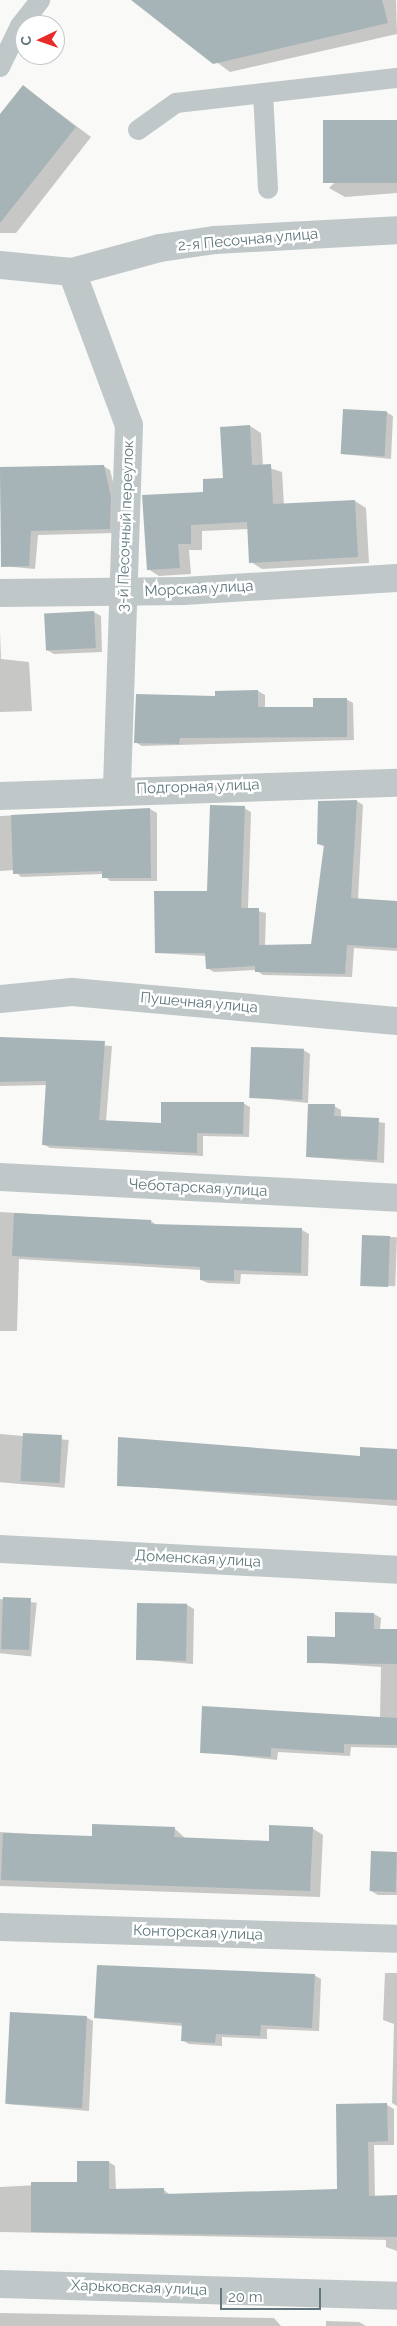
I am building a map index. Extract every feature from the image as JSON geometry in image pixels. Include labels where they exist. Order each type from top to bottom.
[{"type":"street","name":"2-я Песочная улица","points":[[72,272],[160,248],[215,240],[397,230]]},
{"type":"street","points":[[0,265],[72,272]]},
{"type":"street","name":"3-й Песочный переулок","points":[[72,272],[129,425],[117,790]]},
{"type":"street","name":"Морская улица","points":[[0,593],[124,592],[397,578]]},
{"type":"street","name":"Подгорная улица","points":[[0,796],[117,790],[397,783]]},
{"type":"street","name":"Пушечная улица","points":[[0,998],[72,992],[397,1021]]},
{"type":"street","name":"Чеботарская улица","points":[[0,1177],[397,1198]]},
{"type":"street","name":"Доменская улица","points":[[0,1549],[397,1570]]},
{"type":"street","name":"Конторская улица","points":[[0,1927],[397,1939]]},
{"type":"street","name":"Харьковская улица","points":[[0,2284],[397,2296]]},
{"type":"lane","points":[[0,67],[20,26],[40,0]]},
{"type":"lane","points":[[138,130],[176,103],[397,78]]},
{"type":"lane","points":[[263,93],[268,188]]},
{"type":"building","points":[[131,0],[382,0],[388,23],[213,64]]},
{"type":"building","points":[[23,85],[76,127],[0,223],[0,114]]},
{"type":"building","points":[[323,120],[397,120],[397,183],[323,183]]},
{"type":"building","points":[[343,409],[387,411],[385,456],[341,454]]},
{"type":"building","points":[[250,425],[252,465],[271,464],[273,504],[355,500],[358,557],[249,563],[247,522],[191,525],[191,544],[178,544],[180,568],[147,570],[142,495],[203,492],[203,479],[223,478],[220,427]]},
{"type":"building","points":[[104,465],[111,497],[110,529],[31,531],[29,566],[1,567],[0,467]]},
{"type":"building","points":[[94,611],[96,648],[46,651],[44,614]]},
{"type":"building","points":[[258,690],[258,707],[313,707],[313,698],[347,698],[347,737],[180,738],[179,744],[134,743],[136,694],[215,696],[215,691]]},
{"type":"building","points":[[357,800],[351,898],[397,901],[397,948],[347,945],[345,974],[255,972],[255,966],[206,969],[205,953],[155,953],[154,891],[207,891],[210,805],[245,806],[241,908],[259,908],[259,945],[311,944],[324,845],[317,844],[318,801]]},
{"type":"building","points":[[150,808],[151,878],[102,878],[102,871],[13,874],[11,815]]},
{"type":"building","points":[[0,1037],[105,1041],[99,1120],[161,1123],[161,1102],[244,1102],[243,1134],[197,1133],[197,1153],[42,1145],[46,1081],[0,1082]]},
{"type":"building","points":[[251,1047],[304,1049],[302,1100],[249,1098]]},
{"type":"building","points":[[308,1104],[335,1104],[334,1116],[379,1118],[377,1160],[306,1157]]},
{"type":"building","points":[[14,1213],[151,1220],[151,1224],[302,1228],[301,1273],[234,1270],[234,1281],[200,1280],[200,1267],[12,1256]]},
{"type":"building","points":[[362,1235],[390,1236],[388,1287],[360,1286]]},
{"type":"building","points":[[23,1433],[62,1435],[59,1483],[20,1481]]},
{"type":"building","points":[[118,1437],[360,1456],[360,1447],[397,1449],[397,1500],[117,1486]]},
{"type":"building","points":[[3,1597],[31,1598],[29,1650],[1,1649]]},
{"type":"building","points":[[137,1603],[187,1604],[186,1661],[136,1660]]},
{"type":"building","points":[[335,1612],[374,1613],[374,1629],[397,1629],[397,1664],[307,1663],[307,1636],[335,1637]]},
{"type":"building","points":[[202,1706],[397,1718],[397,1745],[344,1744],[344,1753],[271,1748],[271,1757],[200,1753]]},
{"type":"building","points":[[92,1824],[175,1827],[174,1837],[269,1841],[269,1825],[313,1827],[310,1891],[1,1880],[3,1833],[92,1836]]},
{"type":"building","points":[[371,1851],[397,1852],[396,1892],[370,1891]]},
{"type":"building","points":[[97,1965],[315,1974],[312,2028],[261,2025],[260,2036],[216,2034],[215,2043],[181,2041],[182,2023],[94,2018]]},
{"type":"building","points":[[10,2012],[87,2016],[82,2108],[5,2104]]},
{"type":"building","points":[[387,2103],[388,2141],[368,2142],[369,2196],[397,2195],[397,2237],[31,2232],[31,2182],[77,2182],[77,2161],[109,2161],[109,2189],[164,2188],[164,2194],[337,2189],[336,2104]]}]
